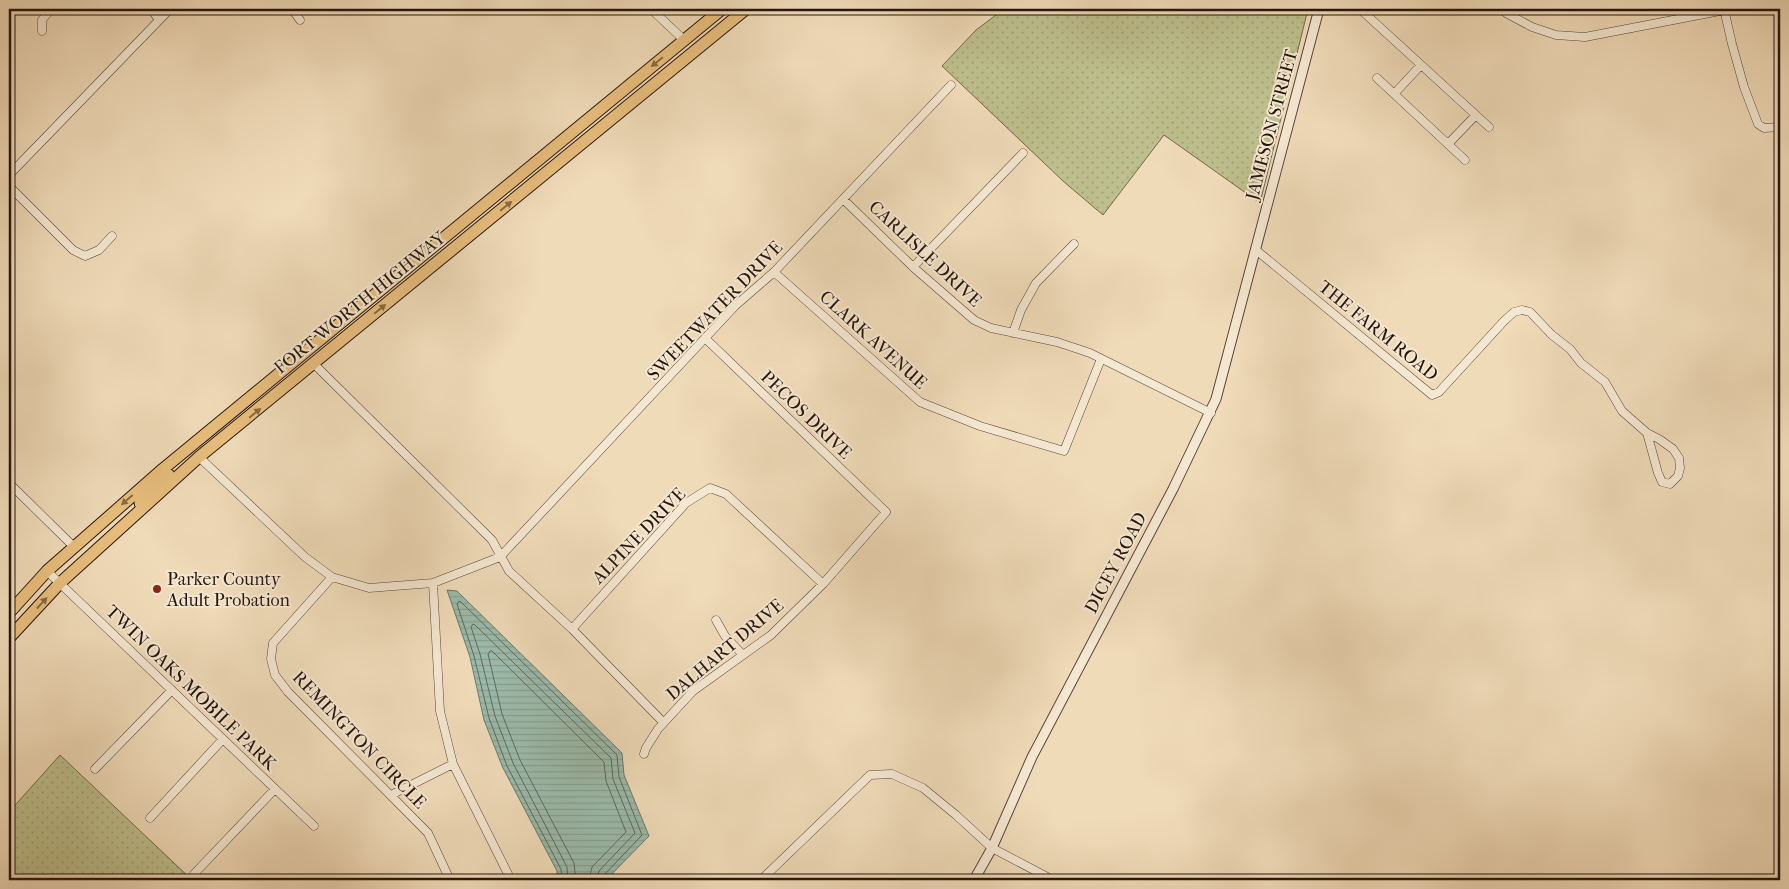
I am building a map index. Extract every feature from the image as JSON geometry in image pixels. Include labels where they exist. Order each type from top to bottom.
[{"type":"main road","name":"FORT WORTH HIGHWAY","points":[[9,638],[60,584],[199,458],[746,9]]},
{"type":"main road","name":"FORT WORTH HIGHWAY","points":[[9,613],[48,571],[180,455],[719,11]]},
{"type":"main road","points":[[719,11],[726,25]]},
{"type":"main road","points":[[536,162],[546,173]]},
{"type":"main road","points":[[421,256],[431,268]]},
{"type":"main road","points":[[352,313],[361,324]]},
{"type":"main road","points":[[199,458],[198,454],[201,446],[244,409],[246,400]]},
{"type":"main road","points":[[131,520],[133,511],[151,490],[177,469],[180,463],[180,455]]},
{"type":"street","points":[[42,31],[42,20],[51,9]]},
{"type":"street","points":[[151,9],[159,20]]},
{"type":"street","points":[[9,175],[170,9]]},
{"type":"street","points":[[292,9],[300,20]]},
{"type":"street","points":[[650,9],[684,40]]},
{"type":"street","name":"JAMESON STREET","points":[[1256,250],[1319,9]]},
{"type":"street","points":[[1360,9],[1489,126]]},
{"type":"street","points":[[1502,9],[1532,27],[1556,35],[1585,37],[1724,9],[1744,87],[1758,124],[1764,128],[1780,127]]},
{"type":"street","points":[[1394,94],[1421,65]]},
{"type":"street","points":[[1377,78],[1465,160]]},
{"type":"street","name":"SWEETWATER DRIVE","points":[[199,458],[305,557],[332,577],[368,588],[433,583],[500,557],[736,305],[774,272],[844,200],[950,85]]},
{"type":"street","points":[[1448,144],[1476,115]]},
{"type":"street","points":[[913,267],[1023,153]]},
{"type":"street","points":[[9,186],[73,250],[85,256],[99,250],[112,236]]},
{"type":"street","name":"CARLISLE DRIVE","points":[[844,200],[913,267],[974,320],[991,328],[1057,342],[1090,353],[1211,413]]},
{"type":"street","points":[[1014,333],[1019,315],[1036,283],[1074,244]]},
{"type":"street","name":"DICEY ROAD","points":[[974,880],[992,848],[1032,757],[1211,413],[1256,250]]},
{"type":"street","name":"THE FARM ROAD","points":[[1256,250],[1432,395],[1439,392],[1514,312],[1522,310],[1530,312],[1570,349],[1581,362],[1606,382],[1622,410],[1647,433],[1673,449],[1679,458],[1680,468],[1678,476],[1670,484],[1662,482],[1647,433]]},
{"type":"street","name":"CLARK AVENUE","points":[[774,272],[920,402],[980,426],[1064,451],[1101,359]]},
{"type":"street","name":"PECOS DRIVE","points":[[706,339],[886,512]]},
{"type":"street","points":[[314,364],[492,540],[509,571],[572,629],[663,722]]},
{"type":"street","points":[[9,483],[74,547]]},
{"type":"street","name":"ALPINE DRIVE","points":[[572,629],[686,503],[710,488],[726,494],[823,584]]},
{"type":"street","name":"DALHART DRIVE","points":[[644,754],[663,722],[693,691],[771,635],[823,584],[886,512]]},
{"type":"street","name":"TWIN OAKS MOBILE PARK","points":[[48,571],[314,826]]},
{"type":"street","name":"REMINGTON CIRCLE","points":[[332,577],[273,643],[271,659],[275,675],[288,692],[428,833],[450,880]]},
{"type":"street","points":[[433,583],[440,711],[453,764],[511,880]]},
{"type":"street","points":[[716,620],[725,636],[743,656]]},
{"type":"street","points":[[95,769],[172,690]]},
{"type":"street","points":[[150,818],[223,739]]},
{"type":"street","points":[[391,795],[453,764]]},
{"type":"street","points":[[761,880],[870,775],[892,774],[923,788],[992,848],[1053,880]]},
{"type":"street","points":[[194,874],[275,789]]},
{"type":"green space","points":[[1004,9],[1308,9],[1260,203],[1164,135],[1103,215],[1063,181],[942,66],[976,30]]},
{"type":"green space","points":[[60,755],[192,880],[9,880],[9,812]]},
{"type":"water","points":[[447,590],[457,591],[622,753],[624,775],[649,836],[606,880],[557,880],[557,871],[503,768],[484,720],[470,657]]},
{"type":"place","name":"Parker County Adult Probation","points":[[157,589]]}]
